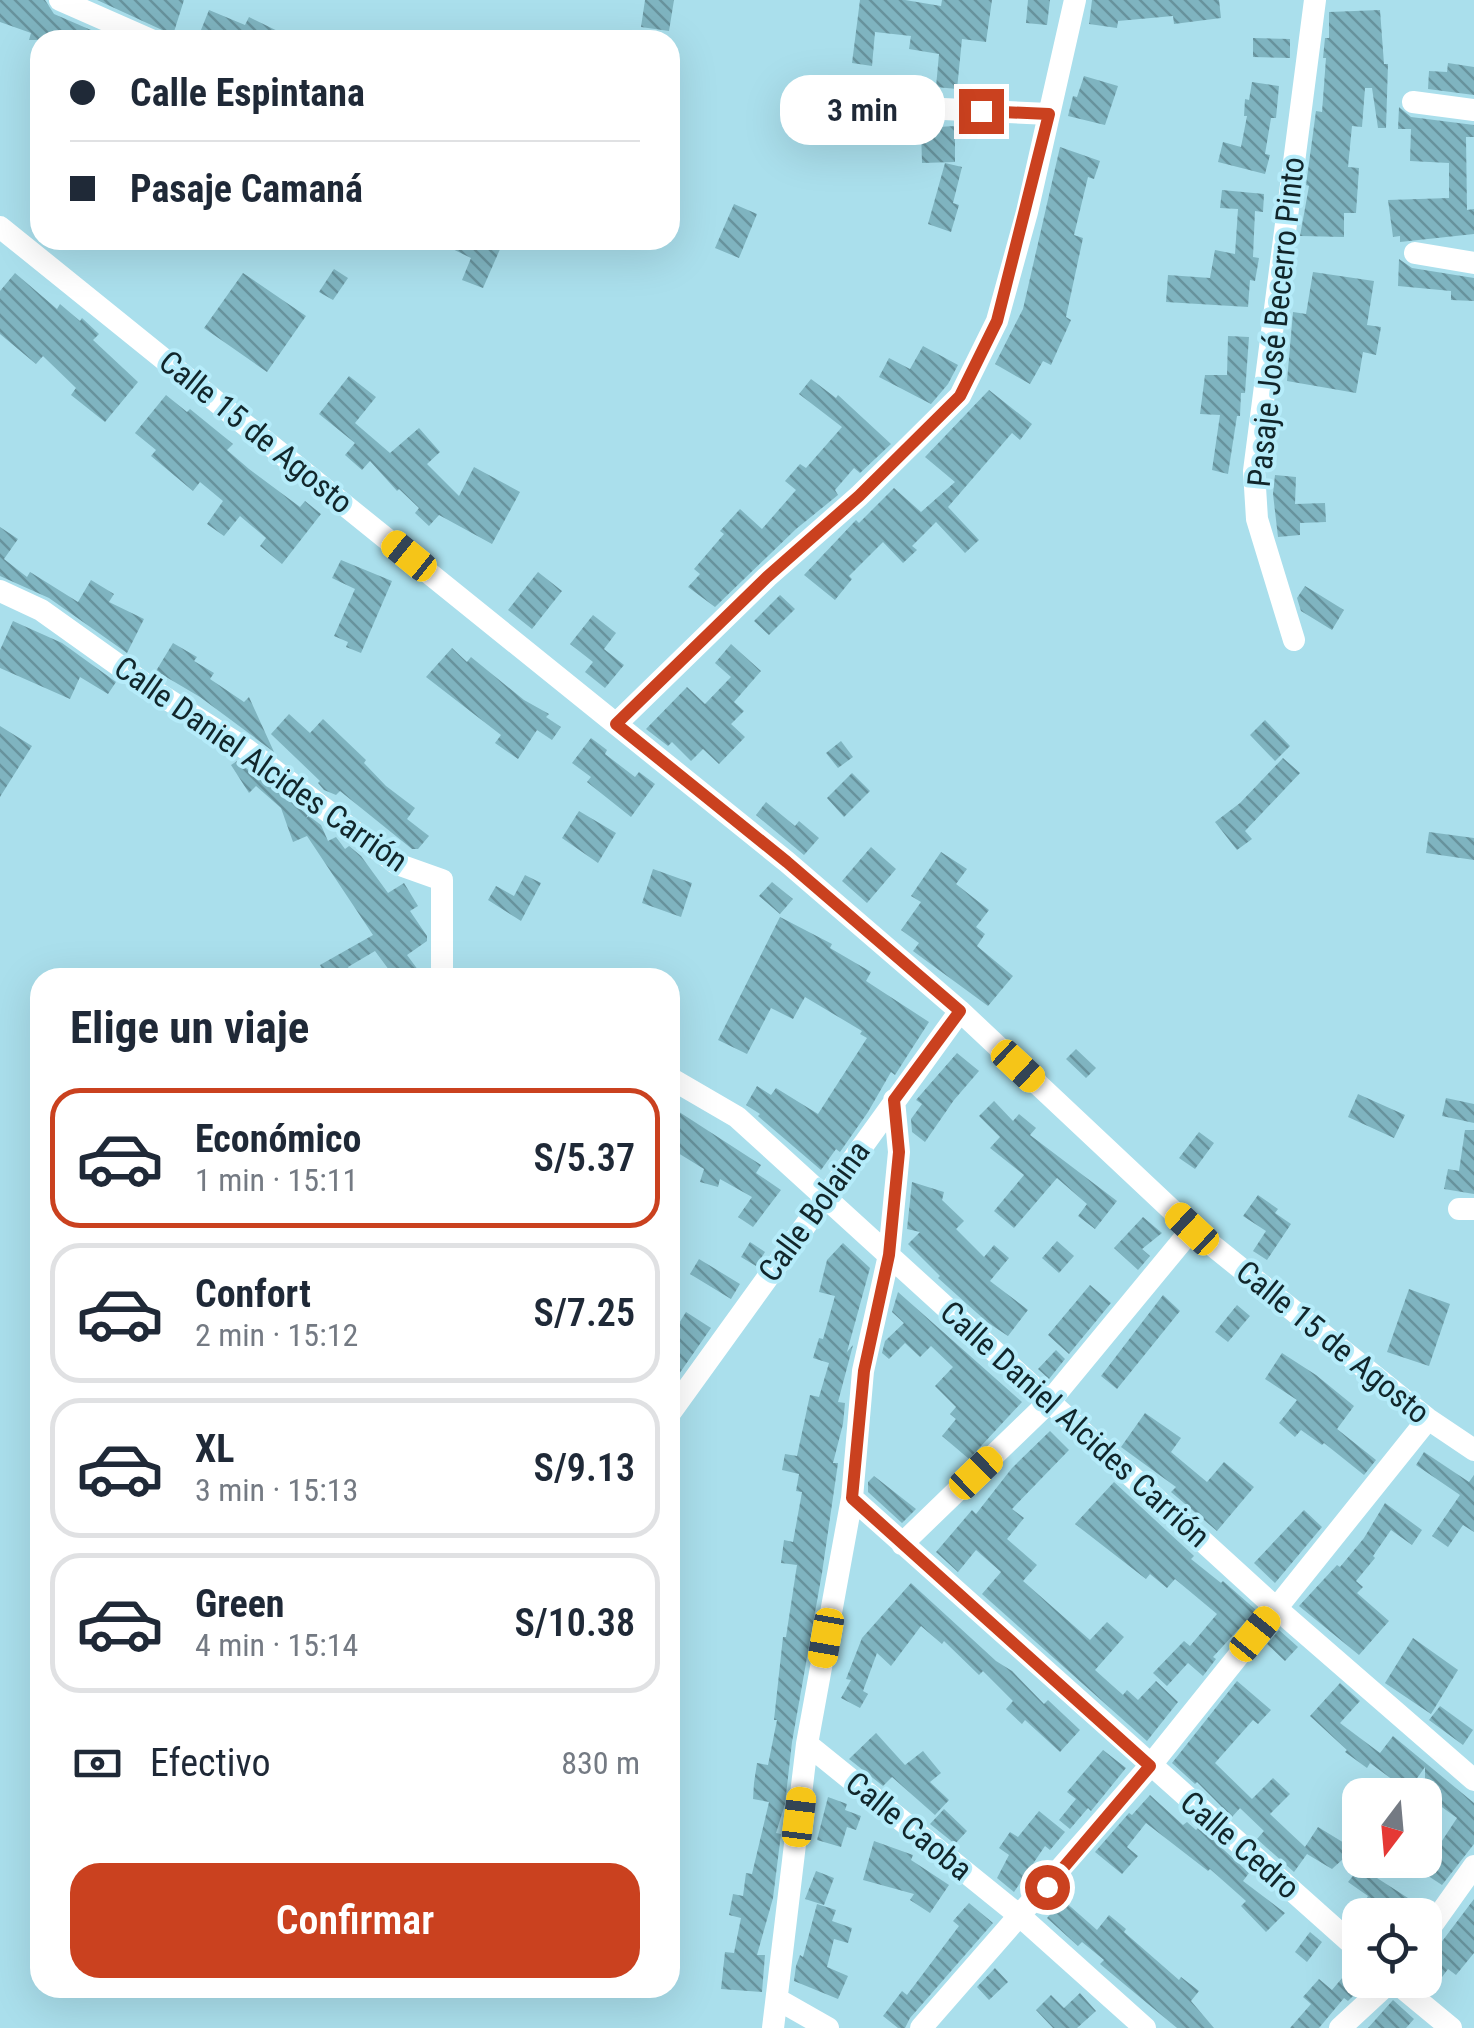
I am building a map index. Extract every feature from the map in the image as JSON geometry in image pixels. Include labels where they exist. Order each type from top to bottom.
[{"type":"street","points":[[60,0],[129,30]]},
{"type":"street","points":[[616,724],[960,396],[997,321],[1075,0]]},
{"type":"street","name":"Pasaje José Becerro Pinto","points":[[1294,640],[1257,519],[1254,471],[1316,0]]},
{"type":"street","points":[[1413,102],[1474,110]]},
{"type":"street","points":[[879,106],[1049,114]]},
{"type":"street","name":"Calle 15 de Agosto","points":[[0,228],[787,862],[960,1011],[1192,1229],[1428,1419],[1474,1450]]},
{"type":"street","points":[[1414,253],[1474,262]]},
{"type":"street","name":"Calle Daniel Alcides Carrión","points":[[0,591],[40,610],[246,750],[397,864],[442,880],[442,968]]},
{"type":"street","name":"Calle Bolaina","points":[[680,1399],[960,1011]]},
{"type":"street","name":"Calle Daniel Alcides Carrión","points":[[680,1084],[737,1116],[1276,1608],[1474,1780]]},
{"type":"street","points":[[774,2028],[807,1744],[852,1498],[864,1371],[889,1255],[899,1152],[894,1100]]},
{"type":"street","points":[[902,1544],[1050,1401],[1192,1229]]},
{"type":"street","points":[[920,2028],[1150,1766],[1428,1419]]},
{"type":"street","name":"Calle Cedro","points":[[852,1498],[1342,1935]]},
{"type":"street","name":"Calle Caoba","points":[[807,1744],[1021,1917],[1145,2028]]},
{"type":"street","points":[[1442,1910],[1474,1866]]},
{"type":"street","points":[[1340,2028],[1373,1998]]},
{"type":"street","points":[[1415,1998],[1452,2028]]},
{"type":"street","points":[[777,1999],[828,2028]]},
{"type":"building","points":[[0,0],[45,0],[54,14],[91,30],[30,33],[0,22]]},
{"type":"building","points":[[97,0],[184,0],[175,30],[162,30]]},
{"type":"building","points":[[645,0],[674,0],[669,30],[641,27]]},
{"type":"building","points":[[860,0],[905,0],[941,6],[942,0],[992,0],[986,42],[962,39],[957,89],[936,87],[939,54],[909,49],[911,36],[875,32],[872,66],[852,63]]},
{"type":"building","points":[[1028,0],[1050,0],[1047,25],[1026,23]]},
{"type":"building","points":[[1092,0],[1219,0],[1221,18],[1174,24],[1173,16],[1118,21],[1117,28],[1089,24]]},
{"type":"building","points":[[209,10],[245,25],[249,17],[276,30],[201,30]]},
{"type":"building","points":[[1380,10],[1384,64],[1388,64],[1386,128],[1378,128],[1372,88],[1365,88],[1362,127],[1352,126],[1348,167],[1359,168],[1356,213],[1344,213],[1344,237],[1300,236],[1316,111],[1322,112],[1329,12]]},
{"type":"building","points":[[1253,38],[1290,39],[1290,58],[1253,57]]},
{"type":"building","points":[[1448,63],[1474,67],[1474,95],[1428,89],[1429,71],[1447,72]]},
{"type":"building","points":[[1084,76],[1118,86],[1105,125],[1068,116]]},
{"type":"building","points":[[1252,82],[1279,86],[1276,118],[1271,118],[1265,154],[1270,155],[1265,174],[1218,162],[1223,142],[1241,147],[1247,116],[1245,99],[1249,100]]},
{"type":"building","points":[[1399,107],[1411,117],[1474,125],[1474,137],[1466,137],[1467,210],[1474,209],[1474,234],[1400,242],[1400,236],[1393,237],[1388,200],[1449,198],[1449,163],[1410,161],[1411,129],[1398,129]]},
{"type":"building","points":[[955,126],[955,162],[922,163],[921,128]]},
{"type":"building","points":[[1060,147],[1100,161],[1094,179],[1088,177],[1074,235],[1083,238],[1066,317],[1071,320],[1051,365],[1043,361],[1030,384],[995,364],[1023,309]]},
{"type":"building","points":[[945,163],[962,167],[953,203],[959,205],[951,232],[928,224]]},
{"type":"building","points":[[1222,190],[1264,194],[1263,212],[1255,211],[1253,257],[1259,258],[1255,281],[1250,280],[1248,307],[1166,302],[1168,275],[1210,278],[1215,250],[1235,254],[1238,209],[1220,208]]},
{"type":"building","points":[[734,204],[757,214],[739,258],[715,248]]},
{"type":"building","points":[[455,250],[500,250],[483,288],[462,280],[471,258]]},
{"type":"building","points":[[1399,259],[1412,268],[1474,278],[1474,301],[1451,300],[1451,291],[1398,286]]},
{"type":"building","points":[[334,269],[348,278],[333,300],[319,292]]},
{"type":"building","points":[[1313,272],[1374,281],[1367,325],[1381,327],[1376,355],[1363,352],[1356,393],[1287,381],[1293,312],[1306,314]]},
{"type":"building","points":[[15,273],[57,309],[60,304],[80,321],[82,318],[99,334],[93,340],[138,382],[105,422],[71,395],[76,388],[43,356],[36,364],[0,334],[0,291]]},
{"type":"building","points":[[243,273],[306,316],[267,372],[204,328]]},
{"type":"building","points":[[1228,336],[1249,337],[1245,393],[1241,393],[1228,474],[1212,470],[1220,415],[1200,414],[1205,375],[1227,375]]},
{"type":"building","points":[[923,346],[958,365],[931,404],[879,377],[889,358],[910,369]]},
{"type":"building","points":[[349,376],[376,397],[355,423],[390,453],[419,428],[440,452],[427,464],[459,496],[474,467],[520,492],[492,544],[439,515],[429,526],[415,513],[419,508],[370,461],[362,470],[345,455],[355,443],[319,414]]},
{"type":"building","points":[[811,379],[836,398],[838,395],[891,444],[860,473],[854,468],[835,490],[838,495],[796,529],[715,607],[688,587],[700,574],[694,569],[724,534],[720,531],[740,509],[762,529],[796,490],[785,481],[800,464],[806,468],[842,427],[799,394]]},
{"type":"building","points":[[989,390],[1032,424],[1020,440],[1012,433],[948,507],[979,540],[965,553],[936,522],[912,546],[917,550],[903,563],[883,542],[849,576],[852,579],[835,600],[804,575],[856,520],[859,523],[894,488],[921,512],[955,482],[925,457]]},
{"type":"building","points":[[166,395],[233,444],[227,450],[249,469],[300,507],[305,501],[321,514],[282,564],[260,546],[266,538],[240,516],[224,536],[207,524],[223,501],[200,482],[193,491],[151,456],[156,450],[135,433]]},
{"type":"building","points":[[1275,475],[1296,477],[1295,504],[1325,503],[1326,522],[1300,523],[1300,535],[1278,537]]},
{"type":"building","points":[[0,527],[18,539],[4,559],[27,577],[30,572],[78,602],[91,580],[114,594],[109,602],[144,619],[127,653],[49,598],[0,576]]},
{"type":"building","points":[[341,560],[392,581],[361,653],[334,636],[355,589],[332,578]]},
{"type":"building","points":[[538,572],[562,591],[532,629],[508,610]]},
{"type":"building","points":[[1305,586],[1344,610],[1332,630],[1301,611],[1297,598]]},
{"type":"building","points":[[780,595],[795,609],[769,635],[754,621]]},
{"type":"building","points":[[593,615],[616,633],[604,649],[624,665],[605,688],[585,672],[593,662],[570,644]]},
{"type":"building","points":[[13,621],[62,643],[116,682],[108,694],[80,677],[70,699],[0,668],[0,650]]},
{"type":"building","points":[[173,643],[214,673],[210,679],[244,702],[249,697],[274,752],[200,697],[156,671]]},
{"type":"building","points":[[731,644],[761,671],[734,702],[744,711],[731,724],[745,737],[719,764],[703,749],[691,761],[672,742],[668,746],[646,729],[687,687],[705,704],[731,677],[715,663]]},
{"type":"building","points":[[452,648],[467,662],[471,657],[524,700],[549,714],[546,717],[561,727],[552,740],[537,730],[518,759],[495,743],[501,735],[426,677]]},
{"type":"building","points":[[289,714],[310,733],[323,719],[366,760],[364,763],[386,786],[415,808],[407,819],[429,836],[418,849],[412,849],[340,791],[336,795],[324,790],[320,781],[271,734]]},
{"type":"building","points":[[1265,720],[1290,746],[1275,761],[1250,735]]},
{"type":"building","points":[[0,726],[32,746],[0,797]]},
{"type":"building","points":[[591,738],[635,777],[639,772],[655,784],[631,817],[587,782],[591,777],[572,763]]},
{"type":"building","points":[[841,741],[853,757],[838,768],[826,753]]},
{"type":"building","points":[[1283,758],[1300,773],[1245,831],[1252,839],[1237,850],[1215,822],[1240,803]]},
{"type":"building","points":[[237,761],[308,815],[306,818],[309,816],[321,825],[328,841],[336,837],[345,849],[349,846],[388,893],[404,883],[418,906],[410,911],[427,936],[427,941],[407,955],[417,968],[388,968],[375,951],[349,968],[322,968],[320,965],[373,935],[307,836],[293,842],[281,808],[256,786],[249,793],[231,765]]},
{"type":"building","points":[[852,773],[870,791],[844,817],[827,798]]},
{"type":"building","points":[[766,802],[795,826],[799,821],[819,838],[804,855],[756,815]]},
{"type":"building","points":[[579,811],[616,833],[598,863],[562,838]]},
{"type":"building","points":[[1429,832],[1474,838],[1474,860],[1426,853]]},
{"type":"building","points":[[871,847],[896,869],[867,903],[842,881]]},
{"type":"building","points":[[941,852],[967,869],[956,884],[989,910],[976,927],[985,934],[977,946],[1013,976],[988,1006],[913,951],[919,943],[901,930],[921,902],[911,896]]},
{"type":"building","points":[[653,869],[692,883],[681,917],[642,903]]},
{"type":"building","points":[[525,875],[541,883],[521,921],[488,900],[496,886],[514,896]]},
{"type":"building","points":[[772,882],[793,899],[780,914],[759,896]]},
{"type":"building","points":[[780,917],[832,944],[830,948],[871,972],[866,981],[929,1022],[895,1075],[891,1072],[840,1152],[836,1149],[821,1170],[746,1105],[757,1086],[771,1095],[776,1088],[818,1114],[867,1038],[860,1034],[862,1031],[805,997],[793,1019],[771,1008],[747,1054],[718,1040]]},
{"type":"building","points":[[1076,1049],[1096,1068],[1086,1078],[1066,1059]]},
{"type":"building","points":[[957,1053],[979,1071],[925,1142],[912,1132],[911,1119],[922,1104],[916,1100]]},
{"type":"building","points":[[1358,1094],[1405,1115],[1394,1138],[1348,1117]]},
{"type":"building","points":[[1446,1098],[1474,1104],[1474,1123],[1442,1116]]},
{"type":"building","points":[[994,1101],[1013,1121],[1019,1114],[1036,1128],[1030,1135],[1117,1201],[1095,1229],[1078,1216],[1087,1204],[1057,1178],[1014,1228],[994,1211],[1024,1175],[990,1148],[1000,1137],[979,1116]]},
{"type":"building","points":[[680,1112],[761,1165],[756,1173],[781,1190],[753,1227],[738,1217],[752,1197],[720,1179],[718,1187],[700,1182],[704,1169],[680,1154]]},
{"type":"building","points":[[1465,1130],[1474,1130],[1474,1194],[1444,1189],[1448,1169],[1459,1171]]},
{"type":"building","points":[[1199,1132],[1214,1143],[1195,1169],[1179,1158]]},
{"type":"building","points":[[912,1182],[944,1192],[942,1200],[964,1221],[956,1229],[984,1257],[994,1245],[1009,1258],[990,1281],[1028,1310],[1008,1336],[938,1278],[908,1244],[920,1232],[907,1229]]},
{"type":"building","points":[[1258,1195],[1291,1224],[1267,1260],[1253,1251],[1266,1231],[1243,1216]]},
{"type":"building","points":[[1143,1217],[1162,1233],[1142,1249],[1150,1256],[1138,1270],[1114,1248]]},
{"type":"building","points":[[1057,1241],[1074,1256],[1059,1273],[1042,1258]]},
{"type":"building","points":[[750,1242],[765,1252],[756,1266],[741,1257]]},
{"type":"building","points":[[843,1243],[870,1268],[838,1402],[845,1403],[833,1463],[838,1463],[822,1573],[785,1804],[776,1833],[781,1834],[773,1898],[757,1955],[765,1955],[762,1992],[721,1989],[725,1952],[734,1953],[741,1918],[729,1915],[733,1894],[743,1896],[746,1873],[752,1874],[769,1802],[753,1799],[754,1783],[757,1763],[768,1765],[777,1720],[783,1637],[797,1565],[781,1563],[784,1540],[793,1542],[802,1492],[796,1491],[799,1474],[782,1470],[785,1454],[797,1456],[810,1395],[819,1397],[829,1363],[813,1358],[819,1338],[823,1339],[835,1296],[819,1292],[827,1260]]},
{"type":"building","points":[[699,1259],[740,1284],[731,1299],[690,1274]]},
{"type":"building","points":[[1090,1285],[1111,1303],[1069,1354],[1048,1335]]},
{"type":"building","points":[[1409,1289],[1450,1304],[1429,1366],[1387,1352]]},
{"type":"building","points":[[898,1292],[1022,1402],[969,1459],[942,1436],[956,1419],[950,1414],[956,1407],[935,1386],[953,1367],[931,1346],[920,1357],[905,1343],[889,1359],[882,1353],[885,1341],[904,1323],[892,1312]]},
{"type":"building","points":[[1163,1295],[1180,1311],[1117,1389],[1101,1376]]},
{"type":"building","points":[[1237,1305],[1250,1316],[1228,1342],[1215,1332]]},
{"type":"building","points":[[686,1312],[711,1328],[680,1373],[680,1322]]},
{"type":"building","points":[[1056,1350],[1065,1359],[1049,1379],[1038,1369]]},
{"type":"building","points":[[1282,1353],[1354,1406],[1337,1429],[1376,1460],[1364,1475],[1324,1443],[1301,1430],[1295,1437],[1279,1423],[1297,1400],[1265,1379]]},
{"type":"building","points":[[1145,1413],[1181,1438],[1171,1452],[1207,1482],[1224,1462],[1254,1487],[1217,1531],[1171,1492],[1176,1487],[1121,1447]]},
{"type":"building","points":[[1050,1431],[1069,1450],[1012,1509],[1024,1518],[1007,1539],[1037,1565],[1023,1581],[1090,1640],[1107,1622],[1124,1637],[1095,1670],[1123,1695],[1127,1690],[1138,1700],[1156,1681],[1178,1702],[1147,1741],[982,1594],[1001,1572],[976,1550],[958,1572],[936,1552],[972,1510],[976,1514],[1012,1468]]},
{"type":"building","points":[[1424,1452],[1469,1482],[1474,1475],[1474,1532],[1463,1525],[1448,1547],[1432,1536],[1460,1495],[1416,1465]]},
{"type":"building","points":[[874,1476],[916,1509],[902,1523],[868,1492],[868,1482]]},
{"type":"building","points":[[1114,1482],[1194,1556],[1191,1559],[1256,1610],[1213,1657],[1216,1659],[1203,1676],[1188,1663],[1167,1686],[1153,1673],[1184,1641],[1190,1646],[1217,1614],[1175,1579],[1167,1588],[1150,1574],[1146,1579],[1075,1524]]},
{"type":"building","points":[[1385,1503],[1422,1530],[1412,1545],[1391,1530],[1356,1581],[1363,1587],[1357,1593],[1389,1621],[1359,1655],[1299,1606],[1337,1565],[1340,1567]]},
{"type":"building","points":[[1304,1510],[1322,1527],[1275,1583],[1254,1563]]},
{"type":"building","points":[[911,1583],[1044,1704],[1048,1700],[1080,1730],[1060,1752],[1025,1720],[1022,1724],[1006,1709],[1013,1701],[983,1671],[979,1675],[944,1641],[942,1644],[921,1626],[891,1666],[877,1653],[863,1691],[868,1694],[860,1708],[841,1698],[851,1680],[846,1679],[862,1638]]},
{"type":"building","points":[[1279,1630],[1298,1647],[1285,1661],[1267,1644]]},
{"type":"building","points":[[1413,1638],[1458,1670],[1431,1714],[1385,1683]]},
{"type":"building","points":[[1237,1681],[1271,1710],[1258,1724],[1253,1720],[1215,1763],[1252,1799],[1273,1778],[1290,1794],[1270,1814],[1305,1847],[1318,1827],[1342,1842],[1342,1860],[1332,1869],[1307,1854],[1294,1872],[1257,1839],[1264,1831],[1240,1808],[1232,1817],[1172,1763]]},
{"type":"building","points":[[1340,1683],[1360,1701],[1340,1723],[1380,1753],[1393,1736],[1474,1803],[1474,1844],[1442,1885],[1431,1878],[1442,1878],[1442,1841],[1457,1818],[1442,1807],[1442,1778],[1425,1778],[1425,1767],[1417,1778],[1390,1778],[1370,1763],[1367,1768],[1345,1752],[1310,1716]]},
{"type":"building","points":[[1440,1706],[1473,1730],[1463,1745],[1429,1720]]},
{"type":"building","points":[[876,1733],[905,1765],[923,1751],[941,1773],[930,1782],[949,1800],[935,1815],[892,1777],[883,1786],[849,1759]]},
{"type":"building","points":[[1103,1750],[1126,1768],[1091,1811],[1088,1808],[1070,1829],[1059,1820],[1076,1799],[1067,1792]]},
{"type":"building","points":[[1150,1795],[1183,1825],[1187,1822],[1196,1830],[1199,1827],[1249,1873],[1243,1881],[1285,1913],[1266,1932],[1241,1906],[1246,1901],[1210,1869],[1146,1823],[1127,1847],[1138,1856],[1122,1874],[1095,1852]]},
{"type":"building","points":[[828,1797],[847,1804],[845,1810],[861,1816],[856,1830],[847,1827],[841,1847],[817,1840]]},
{"type":"building","points":[[944,1809],[967,1831],[955,1844],[930,1824]]},
{"type":"building","points":[[1039,1811],[1065,1832],[1050,1850],[1045,1846],[1014,1892],[997,1878],[1009,1855],[999,1848],[1010,1832],[1018,1837]]},
{"type":"building","points":[[874,1841],[913,1855],[911,1860],[949,1885],[930,1913],[910,1900],[914,1894],[863,1880]]},
{"type":"building","points":[[816,1871],[834,1878],[824,1905],[805,1899]]},
{"type":"building","points":[[1351,1878],[1377,1878],[1408,1898],[1367,1898],[1348,1882]]},
{"type":"building","points":[[1474,1899],[1474,1953],[1456,1975],[1448,1969],[1442,1977],[1442,1941]]},
{"type":"building","points":[[1063,1900],[1097,1930],[1109,1915],[1126,1929],[1124,1932],[1179,1980],[1181,1977],[1199,1991],[1191,2001],[1214,2028],[1177,2028],[1100,1964],[1104,1960],[1082,1942],[1078,1946],[1047,1918]]},
{"type":"building","points":[[969,1903],[993,1923],[905,2028],[898,2028],[883,2016],[902,1991],[907,1995],[959,1926],[953,1921]]},
{"type":"building","points":[[817,1904],[836,1910],[832,1921],[852,1928],[848,1943],[834,1939],[827,1967],[848,1976],[838,1999],[794,1981]]},
{"type":"building","points":[[1310,1932],[1322,1942],[1307,1962],[1295,1952]]},
{"type":"building","points":[[995,1968],[1008,1982],[989,2000],[977,1987]]},
{"type":"building","points":[[1342,1978],[1344,1998],[1319,2028],[1290,2028],[1311,2004],[1303,1997],[1319,1979],[1332,1990]]},
{"type":"building","points":[[1080,1993],[1096,2011],[1077,2028],[1053,2028],[1036,2010],[1051,1995],[1064,2008]]},
{"type":"building","points":[[1393,2000],[1414,2019],[1406,2028],[1368,2028]]},
{"type":"route","points":[[981,111],[1049,114],[997,321],[960,396],[616,724],[787,862],[960,1011],[894,1100],[899,1152],[889,1255],[864,1371],[852,1498],[1150,1766],[1047,1887]]}]
